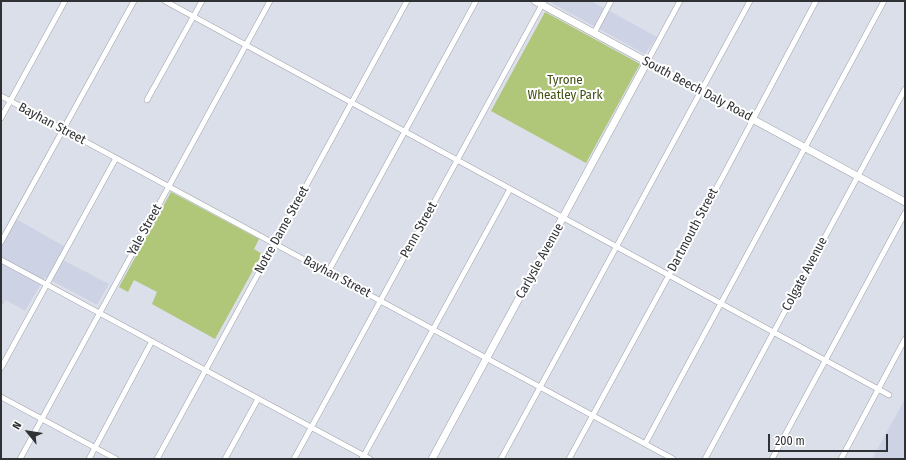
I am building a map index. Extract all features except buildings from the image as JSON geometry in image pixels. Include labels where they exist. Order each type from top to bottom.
[{"type":"street","points":[[1,118],[65,1]]},
{"type":"street","points":[[1,242],[134,1]]},
{"type":"street","points":[[165,1],[889,395]]},
{"type":"street","points":[[147,100],[202,1]]},
{"type":"street","name":"Yale Street","points":[[20,459],[270,1]]},
{"type":"street","name":"Notre Dame Street","points":[[157,459],[407,1]]},
{"type":"street","points":[[328,272],[476,1]]},
{"type":"street","points":[[594,33],[611,1]]},
{"type":"street","points":[[647,62],[680,1]]},
{"type":"street","points":[[501,459],[750,1]]},
{"type":"street","name":"Dartmouth Street","points":[[569,459],[816,1]]},
{"type":"street","points":[[645,444],[884,1]]},
{"type":"street","name":"South Beech Daly Road","points":[[541,2],[594,33],[905,202]]},
{"type":"street","name":"Penn Street","points":[[294,459],[457,161],[541,2]]},
{"type":"street","name":"Carlysle Avenue","points":[[432,459],[647,62]]},
{"type":"street","name":"Colgate Avenue","points":[[705,459],[905,89]]},
{"type":"street","name":"Bayhan Street","points":[[1,96],[673,459]]},
{"type":"street","points":[[1,368],[116,158]]},
{"type":"street","points":[[363,457],[510,189]]},
{"type":"street","points":[[772,459],[905,213]]},
{"type":"street","points":[[1,260],[311,427],[363,457],[370,459]]},
{"type":"street","points":[[841,459],[905,340]]},
{"type":"street","points":[[89,459],[152,341]]},
{"type":"street","points":[[1,397],[116,459]]},
{"type":"street","points":[[225,459],[258,399]]},
{"type":"shaded area","points":[[548,1],[591,1],[657,37],[645,54]]},
{"type":"shaded area","points":[[15,220],[18,220],[69,249],[63,260],[109,284],[97,305],[45,277],[25,311],[6,300],[1,307],[1,246]]},
{"type":"shaded area","points":[[905,399],[905,459],[876,459],[873,457]]},
{"type":"green space","name":"Tyrone Wheatley Park","points":[[545,12],[640,64],[586,163],[491,111]]},
{"type":"green space","points":[[171,192],[259,239],[254,249],[262,254],[215,339],[152,304],[157,292],[134,280],[128,292],[119,287]]}]
